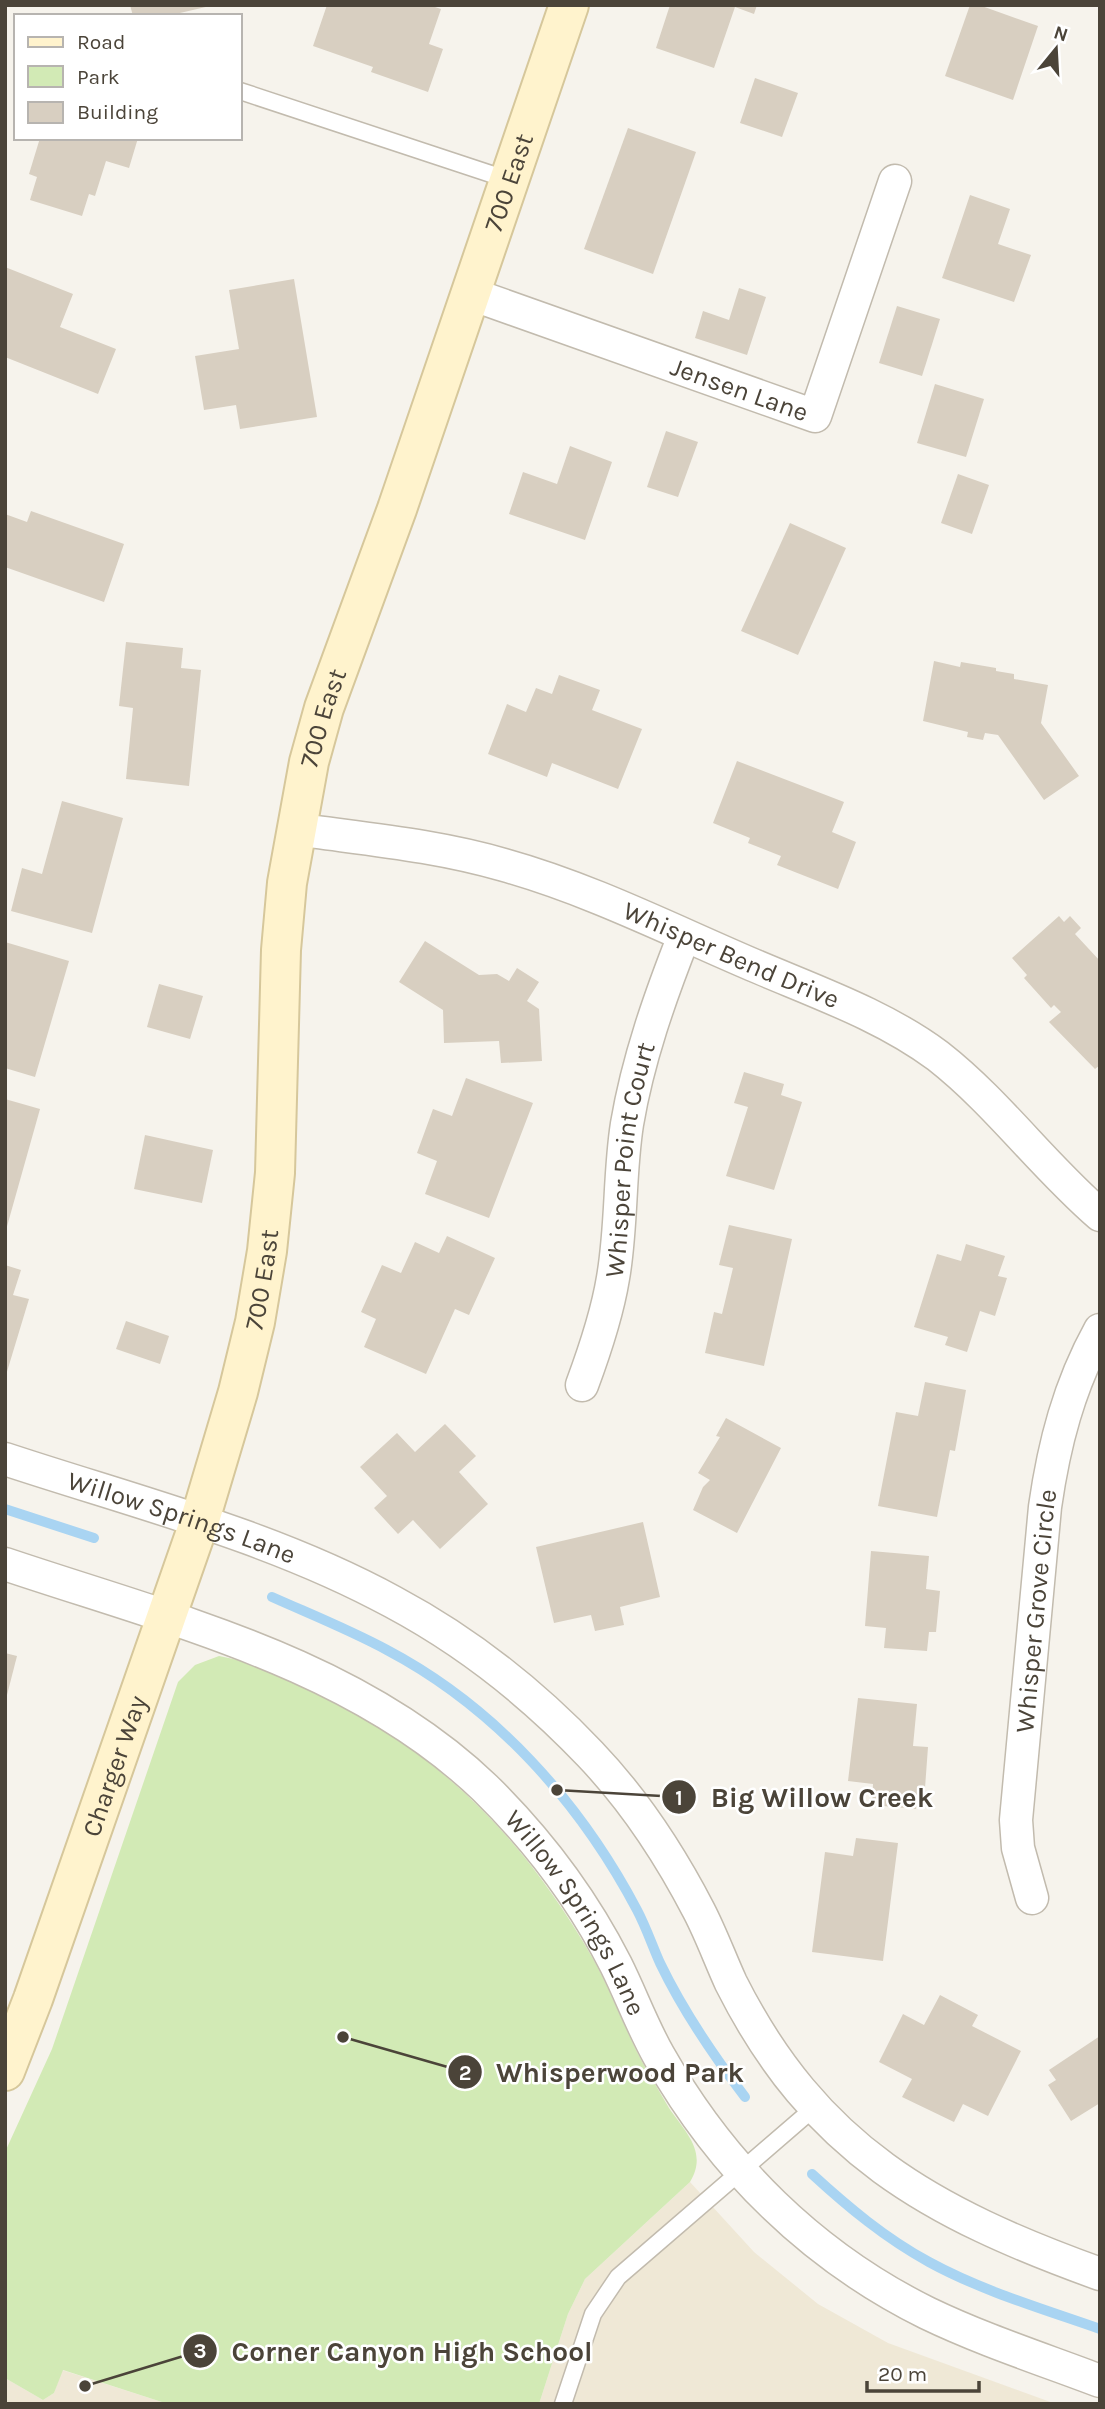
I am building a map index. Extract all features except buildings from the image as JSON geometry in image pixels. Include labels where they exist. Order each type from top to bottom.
[{"type":"street","name":"700 East","points":[[218,1461],[239,1392],[267,1251],[275,1173],[281,950],[295,829],[324,708],[471,294],[569,5]]},
{"type":"street","name":"Jensen Lane","points":[[471,294],[816,416],[895,181]]},
{"type":"street","name":"Whisper Bend Drive","points":[[295,829],[461,854],[503,865],[587,894],[864,1013],[936,1055],[971,1084],[1100,1215]]},
{"type":"street","name":"Whisper Point Court","points":[[582,1385],[598,1342],[613,1276],[621,1172],[640,1065],[657,1008],[684,936]]},
{"type":"street","name":"Whisper Grove Circle","points":[[1032,1898],[1018,1848],[1016,1819],[1045,1507],[1052,1458],[1064,1410],[1100,1330]]},
{"type":"street","name":"Willow Springs Lane","points":[[5,1460],[306,1560],[395,1603],[506,1676],[550,1714],[591,1755],[655,1836],[701,1915],[751,2019],[773,2055],[814,2108],[846,2140],[923,2196],[1015,2243],[1100,2274]]},
{"type":"street","name":"Charger Way","points":[[5,2071],[33,1999],[199,1523],[218,1461]]},
{"type":"street","name":"Willow Springs Lane","points":[[5,1564],[274,1656],[355,1694],[443,1751],[485,1788],[524,1829],[584,1910],[617,1967],[639,2017],[677,2087],[711,2136],[740,2171],[791,2223],[833,2256],[877,2285],[928,2313],[1100,2381]]},
{"type":"lane","points":[[242,92],[509,180]]},
{"type":"lane","points":[[563,2404],[593,2314],[618,2277],[814,2108]]},
{"type":"shaded area","points":[[690,2182],[754,2252],[818,2304],[888,2343],[1056,2404],[539,2404],[568,2314],[585,2279]]},
{"type":"shaded area","points":[[62,2370],[168,2404],[5,2404],[5,2378],[43,2400],[54,2393]]},
{"type":"green space","points":[[219,1656],[270,1670],[346,1708],[421,1757],[487,1814],[543,1881],[568,1918],[599,1970],[645,2067],[693,2143],[697,2161],[690,2182],[585,2279],[568,2314],[539,2404],[168,2404],[63,2370],[54,2393],[43,2400],[5,2378],[5,2152],[52,2049],[178,1682],[195,1665]]},
{"type":"waterway","points":[[5,1509],[94,1538]]},
{"type":"waterway","points":[[272,1597],[373,1643],[426,1673],[464,1699],[531,1761],[561,1795],[614,1870],[640,1916],[678,1998],[745,2097]]},
{"type":"waterway","points":[[812,2174],[897,2243],[929,2262],[991,2291],[1100,2329]]},
{"type":"place","name":"Big Willow Creek","points":[[557,1790]]},
{"type":"place","name":"Whisperwood Park","points":[[343,2037]]},
{"type":"place","name":"Corner Canyon High School","points":[[85,2386]]}]
